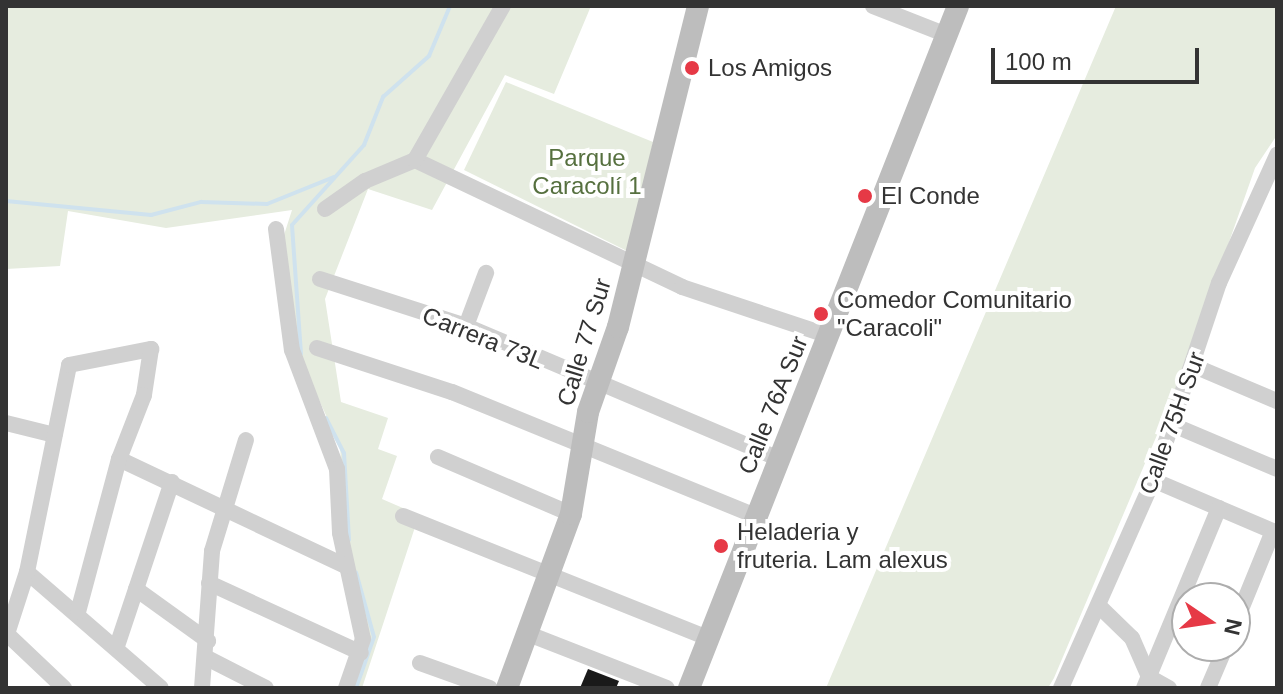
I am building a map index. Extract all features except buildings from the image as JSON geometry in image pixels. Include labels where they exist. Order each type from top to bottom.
[{"type":"street","points":[[325,209],[365,181],[415,160],[503,6]]},
{"type":"street","name":"Calle 77 Sur","points":[[507,688],[571,514],[587,448],[595,386],[634,264],[698,6]]},
{"type":"street","points":[[873,6],[947,35]]},
{"type":"street","name":"Calle 76A Sur","points":[[689,688],[758,517],[777,458],[829,336],[958,6]]},
{"type":"street","name":"Calle 75H Sur","points":[[1061,688],[1101,608],[1153,480],[1194,366],[1219,283],[1269,189],[1277,155]]},
{"type":"street","points":[[415,160],[682,287],[829,336]]},
{"type":"street","points":[[276,229],[292,350],[337,469],[345,566],[361,653],[346,688]]},
{"type":"street","points":[[466,326],[486,273]]},
{"type":"street","name":"Carrera 73L","points":[[320,279],[466,326],[595,386],[777,458]]},
{"type":"street","points":[[317,348],[400,372],[758,517]]},
{"type":"street","points":[[64,688],[7,635],[27,572],[69,365],[151,349],[144,395],[119,459],[78,612]]},
{"type":"street","points":[[1194,366],[1277,401]]},
{"type":"street","points":[[6,423],[55,435]]},
{"type":"street","points":[[1173,425],[1277,469]]},
{"type":"street","points":[[202,688],[208,650],[209,583],[222,506],[246,440]]},
{"type":"street","points":[[438,457],[571,514]]},
{"type":"street","points":[[119,459],[345,566]]},
{"type":"street","points":[[1153,480],[1275,532],[1251,587]]},
{"type":"street","points":[[117,646],[172,482]]},
{"type":"street","points":[[1146,682],[1219,508]]},
{"type":"street","points":[[403,516],[708,638]]},
{"type":"street","points":[[27,572],[78,612],[161,688]]},
{"type":"street","points":[[209,583],[361,653]]},
{"type":"street","points":[[136,589],[208,650],[266,688]]},
{"type":"street","points":[[1101,608],[1132,638],[1146,682]]},
{"type":"street","points":[[526,633],[667,688]]},
{"type":"street","points":[[1208,688],[1219,662]]},
{"type":"street","points":[[420,663],[490,688]]},
{"type":"street","points":[[1146,682],[1169,688]]},
{"type":"green space","points":[[6,6],[591,6],[554,94],[505,75],[432,210],[368,189],[325,299],[341,402],[388,418],[378,449],[397,456],[382,499],[419,515],[362,688],[350,688],[364,656],[347,555],[340,446],[299,356],[284,235],[292,210],[166,228],[68,211],[60,266],[6,269]]},
{"type":"green space","points":[[1116,6],[1277,6],[1277,135],[1255,168],[1182,376],[1054,678],[1048,688],[826,688]]},
{"type":"green space","name":"Parque Caracolí 1","points":[[506,82],[653,142],[629,252],[464,170]]},
{"type":"waterway","points":[[301,354],[292,225],[364,145],[383,97],[429,56],[450,6]]},
{"type":"waterway","points":[[6,201],[151,215],[201,202],[267,204],[334,177]]},
{"type":"waterway","points":[[326,418],[344,453],[349,540]]},
{"type":"waterway","points":[[356,572],[374,637],[356,688]]},
{"type":"place","name":"Los Amigos","points":[[692,68]]},
{"type":"place","name":"El Conde","points":[[865,196]]},
{"type":"place","name":"Comedor Comunitario \"Caracoli\"","points":[[821,314]]},
{"type":"place","name":"Heladeria y fruteria. Lam alexus","points":[[721,546]]}]
